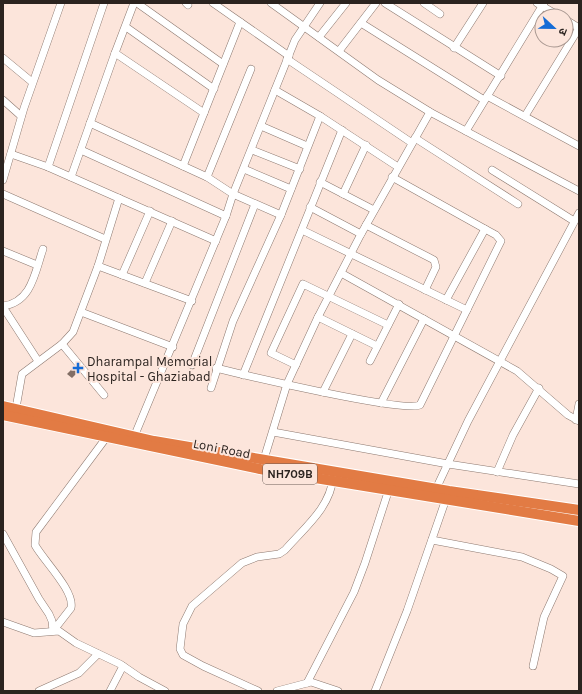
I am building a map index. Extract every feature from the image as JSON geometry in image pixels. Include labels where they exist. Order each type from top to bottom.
[{"type":"highway","name":"Loni Road","points":[[3,406],[134,437],[264,459],[389,489],[434,492]]},
{"type":"highway","name":"Loni Road","points":[[3,415],[106,438],[260,469],[334,475],[434,492],[579,521]]},
{"type":"highway","name":"Loni Road","points":[[447,495],[579,510]]},
{"type":"street","points":[[3,180],[32,82],[61,3]]},
{"type":"street","points":[[48,167],[104,3]]},
{"type":"street","points":[[71,177],[115,53],[136,3],[223,64]]},
{"type":"street","points":[[213,3],[288,58],[414,141],[518,204]]},
{"type":"street","points":[[271,3],[378,80],[430,112],[579,191]]},
{"type":"street","points":[[134,437],[192,301],[226,216],[233,194],[252,150],[274,90],[303,26],[320,3]]},
{"type":"street","points":[[318,37],[346,3]]},
{"type":"street","points":[[339,51],[376,3]]},
{"type":"street","points":[[385,3],[454,48],[501,76]]},
{"type":"street","points":[[424,3],[440,14]]},
{"type":"street","points":[[454,48],[483,3]]},
{"type":"street","points":[[466,131],[501,76],[541,4]]},
{"type":"street","points":[[183,166],[240,22]]},
{"type":"street","points":[[361,22],[486,98],[578,143]]},
{"type":"street","points":[[574,25],[579,28],[574,36]]},
{"type":"street","points":[[126,27],[214,89]]},
{"type":"street","points":[[525,116],[567,48]]},
{"type":"street","points":[[115,53],[204,113]]},
{"type":"street","points":[[3,58],[32,82]]},
{"type":"street","points":[[207,177],[251,70]]},
{"type":"street","points":[[274,90],[320,116],[398,167]]},
{"type":"street","points":[[3,100],[21,116]]},
{"type":"street","points":[[264,459],[287,384],[318,317],[392,177],[430,112]]},
{"type":"street","points":[[210,388],[233,320],[281,215],[320,116]]},
{"type":"street","points":[[90,123],[207,177],[233,194],[281,215]]},
{"type":"street","points":[[261,126],[307,146]]},
{"type":"street","points":[[243,375],[342,130]]},
{"type":"street","points":[[343,194],[366,145]]},
{"type":"street","points":[[81,150],[226,216]]},
{"type":"street","points":[[252,150],[300,169]]},
{"type":"street","points":[[11,154],[48,167],[216,241]]},
{"type":"street","points":[[244,169],[291,189]]},
{"type":"street","points":[[492,170],[574,221]]},
{"type":"street","points":[[216,368],[323,392],[381,403],[411,407],[420,405],[453,336],[501,245],[499,238],[485,229],[392,177]]},
{"type":"street","points":[[320,182],[374,210]]},
{"type":"street","points":[[3,194],[105,239]]},
{"type":"street","points":[[16,408],[22,374],[62,344],[74,332],[98,266],[105,239],[119,198]]},
{"type":"street","points":[[192,365],[255,204]]},
{"type":"street","points":[[310,207],[361,234]]},
{"type":"street","points":[[122,275],[150,212]]},
{"type":"street","points":[[434,492],[500,360],[579,213]]},
{"type":"street","points":[[145,283],[172,221]]},
{"type":"street","points":[[366,225],[434,260],[436,267],[425,290]]},
{"type":"street","points":[[446,300],[485,229]]},
{"type":"street","points":[[302,230],[467,310]]},
{"type":"street","points":[[38,361],[3,307],[14,305],[27,293],[43,249]]},
{"type":"street","points":[[3,251],[37,265]]},
{"type":"street","points":[[98,266],[192,301]]},
{"type":"street","points":[[341,273],[399,304],[453,336],[500,360],[525,376],[568,415],[578,420],[579,404]]},
{"type":"street","points":[[296,365],[271,353],[304,284],[388,325]]},
{"type":"street","points":[[370,361],[399,304]]},
{"type":"street","points":[[81,312],[173,347]]},
{"type":"street","points":[[318,317],[377,346]]},
{"type":"street","points":[[381,403],[424,319]]},
{"type":"street","points":[[323,392],[352,334]]},
{"type":"street","points":[[62,344],[104,395]]},
{"type":"street","points":[[497,472],[513,435],[539,388]]},
{"type":"street","points":[[273,432],[448,464],[579,484]]},
{"type":"street","points":[[52,631],[71,608],[72,604],[71,598],[35,545],[36,532],[106,438]]},
{"type":"street","points":[[258,691],[203,666],[183,655],[180,648],[183,624],[192,606],[242,563],[257,557],[279,554],[285,550],[324,506],[334,475]]},
{"type":"street","points":[[307,683],[354,592],[366,563],[389,489]]},
{"type":"street","points":[[375,691],[407,611],[447,495]]},
{"type":"street","points":[[3,534],[49,614],[52,620],[52,631]]},
{"type":"street","points":[[432,540],[522,558],[563,576],[544,617],[533,666]]},
{"type":"street","points":[[3,622],[34,633],[52,631],[63,634],[76,643],[123,666],[139,677],[165,691]]},
{"type":"street","points":[[39,691],[79,673],[98,654]]},
{"type":"street","points":[[110,691],[123,666]]},
{"type":"street","points":[[277,691],[307,683],[318,683],[338,691]]},
{"type":"building","points":[[74,367],[78,372],[72,378],[67,374]]},
{"type":"place","name":"Dharampal Memorial Hospital - Ghaziabad","points":[[78,368]]}]
